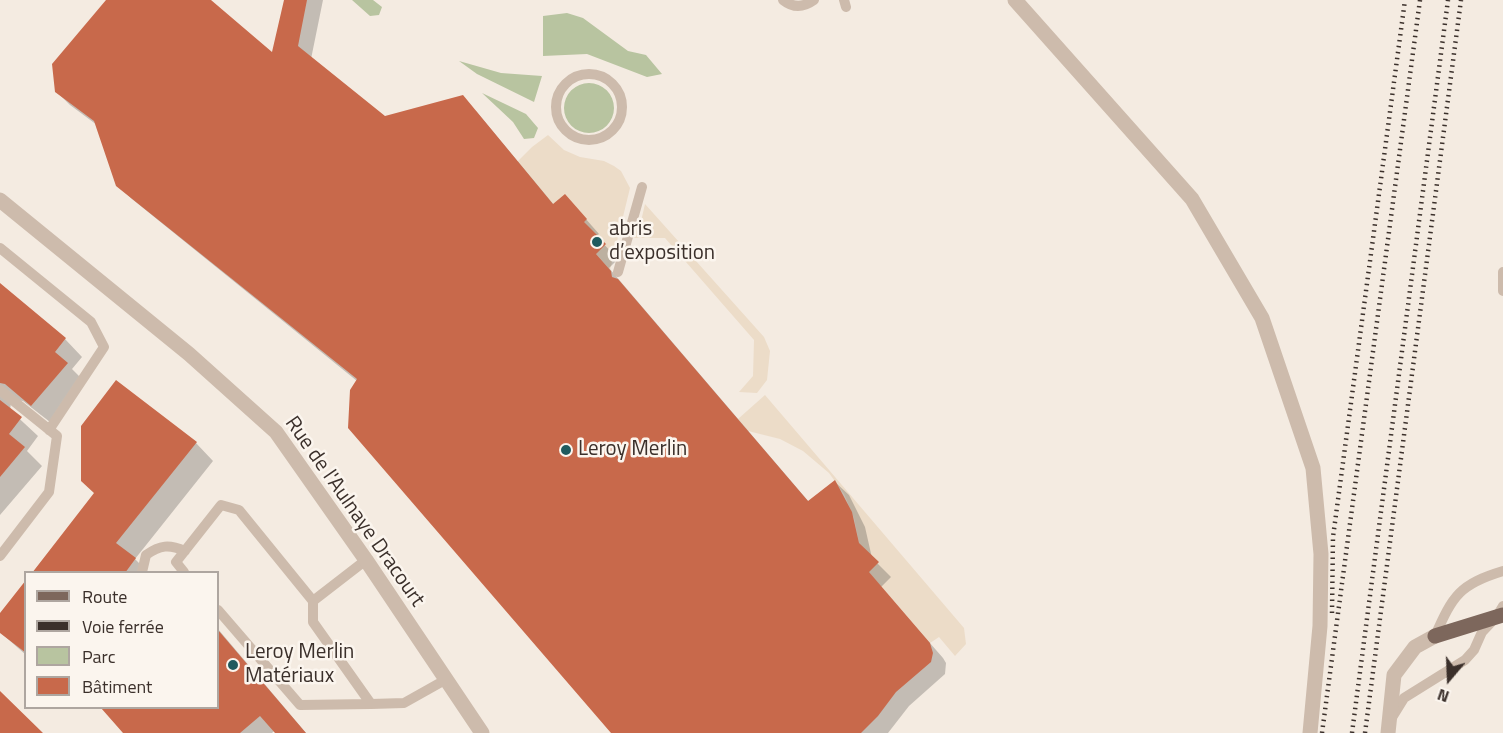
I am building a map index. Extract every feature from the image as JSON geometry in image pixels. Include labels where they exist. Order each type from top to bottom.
[{"type":"main road","points":[[1435,636],[1501,612]]},
{"type":"street","points":[[1015,0],[1192,199],[1262,318],[1313,468],[1321,554],[1320,626],[1310,733]]},
{"type":"street","name":"Rue de l'Aulnaye Dracourt","points":[[0,200],[189,354],[276,432],[366,560],[482,733]]},
{"type":"street","points":[[1389,726],[1395,675],[1415,648],[1435,636]]},
{"type":"lane","points":[[783,0],[791,6],[800,6],[814,0]]},
{"type":"lane","points":[[590,73],[607,78],[619,90],[623,110],[616,128],[600,139],[584,141],[571,136],[558,120],[555,102],[565,83],[590,73]]},
{"type":"lane","points":[[618,272],[642,187]]},
{"type":"lane","points":[[0,248],[91,322],[104,347],[50,430]]},
{"type":"lane","points":[[1503,273],[1503,291]]},
{"type":"lane","points":[[0,390],[57,436],[49,492],[0,556]]},
{"type":"lane","points":[[183,571],[176,562],[221,505],[239,510],[314,601],[313,622],[371,704]]},
{"type":"lane","points":[[142,571],[146,555],[158,546],[173,546],[185,551]]},
{"type":"lane","points":[[314,601],[366,560]]},
{"type":"lane","points":[[1435,636],[1459,592],[1477,579],[1503,571]]},
{"type":"lane","points":[[219,611],[300,705],[404,703],[445,680]]},
{"type":"lane","points":[[1389,726],[1404,698],[1465,660],[1474,650],[1482,632],[1501,612]]},
{"type":"green space","points":[[352,0],[373,0],[382,7],[379,15],[370,16]]},
{"type":"green space","points":[[567,13],[583,18],[628,51],[646,55],[662,74],[647,77],[587,54],[543,56],[543,16]]},
{"type":"green space","points":[[459,61],[501,73],[542,76],[534,102],[477,74]]},
{"type":"green space","points":[[589,83],[603,87],[610,94],[614,108],[610,122],[603,129],[589,133],[575,129],[568,122],[564,108],[568,94],[575,87]]},
{"type":"green space","points":[[482,93],[526,114],[538,128],[534,138],[524,139],[513,122]]},
{"type":"shaded area","points":[[548,135],[564,150],[614,166],[621,171],[630,188],[610,270],[575,229],[586,219],[553,204],[517,162]]},
{"type":"shaded area","points":[[645,204],[764,337],[770,351],[767,380],[757,393],[739,392],[753,376],[754,340],[665,238],[633,238]]},
{"type":"shaded area","points":[[765,395],[964,628],[966,644],[955,656],[939,637],[930,643],[858,560],[859,543],[854,518],[844,494],[829,473],[803,451],[780,439],[748,431],[738,419]]},
{"type":"building","name":"Leroy Merlin","points":[[106,0],[211,0],[272,52],[284,0],[307,0],[298,46],[385,116],[463,95],[553,204],[565,194],[587,219],[584,222],[606,244],[596,254],[611,271],[612,277],[618,279],[808,501],[835,480],[852,512],[859,543],[879,562],[869,572],[930,643],[933,653],[931,662],[896,692],[878,716],[861,733],[611,733],[348,428],[350,390],[357,379],[116,186],[94,121],[55,92],[52,64]]},
{"type":"building","points":[[0,283],[66,338],[55,352],[68,363],[31,406],[5,384],[0,383]]},
{"type":"building","points":[[116,380],[197,442],[116,543],[136,558],[126,571],[34,571],[94,493],[81,481],[81,426]]},
{"type":"building","points":[[0,400],[22,417],[9,434],[25,447],[0,477]]},
{"type":"building","points":[[24,583],[24,651],[0,633],[0,613]]},
{"type":"building","name":"Leroy Merlin Matériaux","points":[[219,631],[306,733],[275,733],[260,716],[240,733],[123,733],[102,709],[219,709]]},
{"type":"building","points":[[0,691],[43,733],[0,733]]},
{"type":"railway","points":[[1332,613],[1333,537],[1405,0]]},
{"type":"railway","points":[[1322,733],[1420,0]]},
{"type":"railway","points":[[1352,733],[1448,0]]},
{"type":"railway","points":[[1365,733],[1461,0]]},
{"type":"place","name":"abris d’exposition","points":[[597,242]]},
{"type":"place","name":"Leroy Merlin","points":[[566,450]]},
{"type":"place","name":"Leroy Merlin Matériaux","points":[[233,665]]}]
